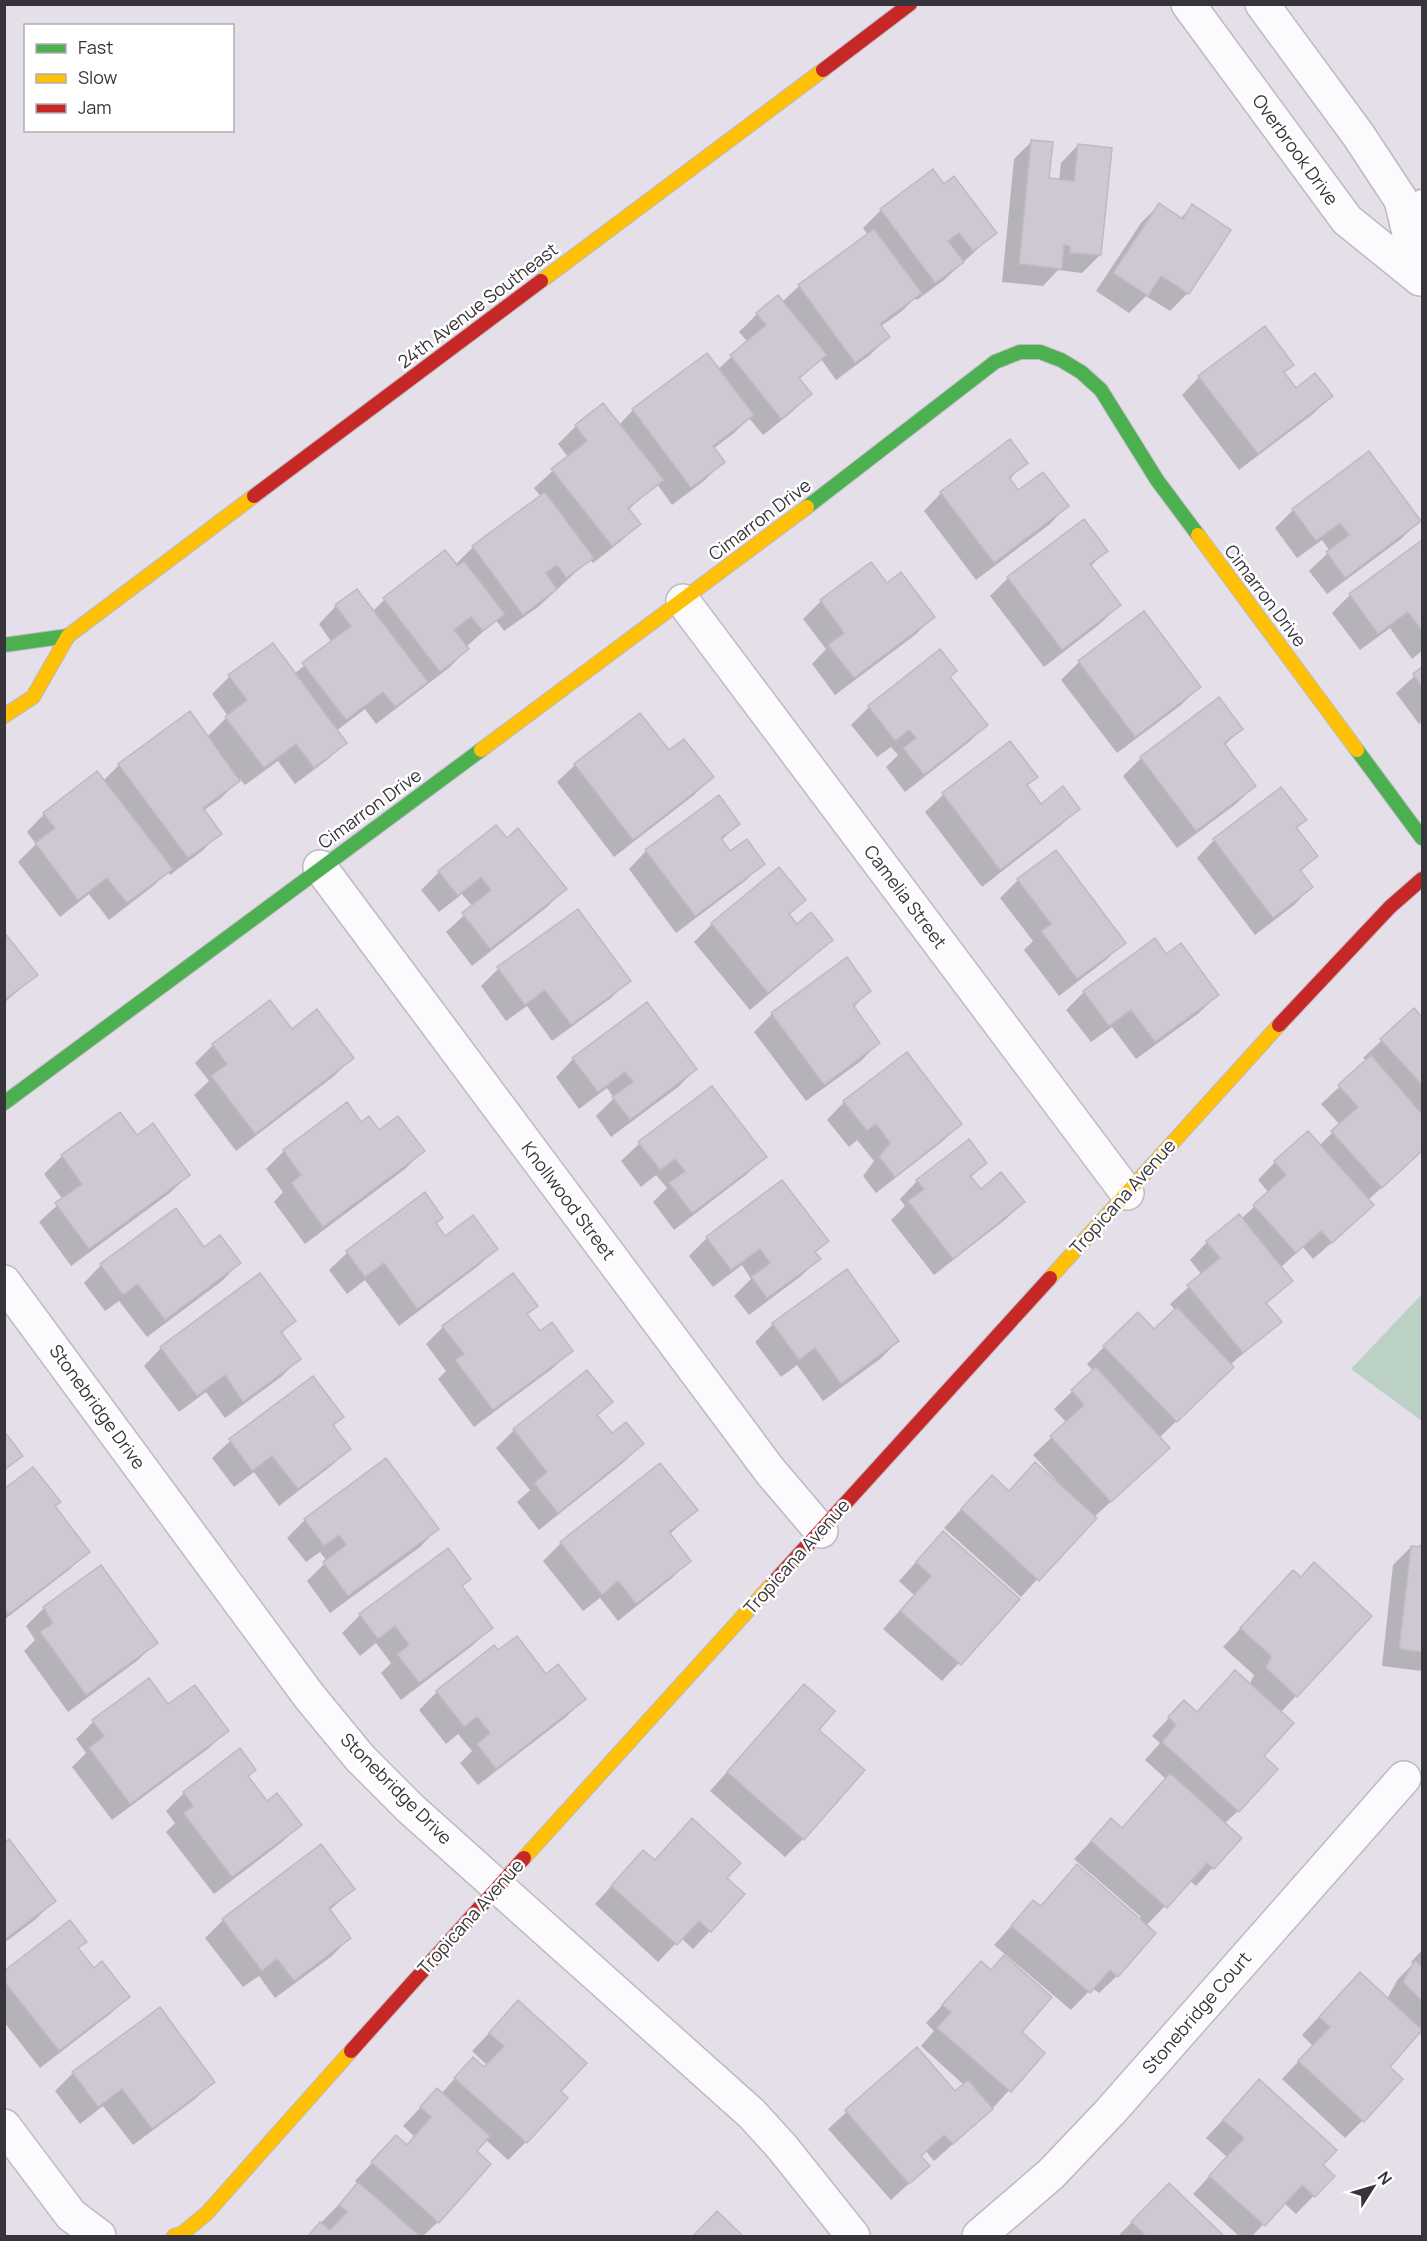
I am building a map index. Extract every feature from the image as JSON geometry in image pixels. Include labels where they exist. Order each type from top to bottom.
[{"type":"street","name":"24th Avenue Southeast","points":[[4,716],[33,697],[68,636],[910,4]]},
{"type":"street","name":"Overbrook Drive","points":[[1188,4],[1347,220],[1421,281]]},
{"type":"street","name":"Overbrook Drive","points":[[1262,4],[1359,136],[1401,200],[1413,207],[1421,281]]},
{"type":"street","name":"Cimarron Drive","points":[[4,1102],[683,601],[995,362],[1020,352],[1040,352],[1061,360],[1081,372],[1101,390],[1157,480],[1422,838]]},
{"type":"street","name":"Camelia Street","points":[[683,601],[1127,1192]]},
{"type":"street","name":"24th Avenue Southeast","points":[[4,645],[68,636]]},
{"type":"street","name":"Knollwood Street","points":[[320,867],[770,1471],[821,1531]]},
{"type":"street","name":"Tropicana Avenue","points":[[174,2236],[183,2233],[207,2213],[497,1887],[1309,992],[1390,907],[1422,879]]},
{"type":"street","name":"Stonebridge Drive","points":[[4,1282],[309,1696],[360,1758],[411,1809],[752,2114],[789,2155],[853,2236]]},
{"type":"street","name":"Stonebridge Court","points":[[979,2236],[1051,2174],[1110,2112],[1404,1778]]},
{"type":"street","points":[[4,2126],[71,2215],[93,2234],[99,2236]]},
{"type":"green space","points":[[1422,1294],[1422,1421],[1351,1369]]},
{"type":"building","points":[[1031,140],[1053,142],[1049,178],[1074,181],[1078,144],[1112,148],[1101,255],[1070,253],[1070,246],[1064,245],[1062,269],[1019,264]]},
{"type":"building","points":[[933,169],[944,184],[954,176],[997,233],[973,251],[959,233],[948,241],[964,262],[935,283],[880,209]]},
{"type":"building","points":[[1159,203],[1183,219],[1192,204],[1231,230],[1189,294],[1161,276],[1148,296],[1113,273]]},
{"type":"building","points":[[874,229],[922,293],[880,324],[890,337],[855,363],[798,285]]},
{"type":"building","points":[[778,295],[827,355],[799,378],[812,394],[781,419],[730,355],[766,325],[756,313]]},
{"type":"building","points":[[1265,326],[1294,365],[1284,372],[1296,388],[1315,373],[1333,396],[1258,454],[1198,376]]},
{"type":"building","points":[[707,353],[754,415],[713,446],[725,462],[691,488],[632,409]]},
{"type":"building","points":[[603,403],[664,480],[628,508],[641,524],[612,546],[551,469],[587,441],[575,425]]},
{"type":"building","points":[[1010,439],[1028,463],[1009,477],[1018,490],[1043,472],[1069,506],[994,563],[940,492]]},
{"type":"building","points":[[1369,451],[1421,521],[1345,578],[1326,552],[1349,535],[1340,523],[1316,541],[1292,509]]},
{"type":"building","points":[[545,492],[594,558],[566,578],[557,565],[546,573],[557,589],[523,615],[472,546]]},
{"type":"building","points":[[1084,519],[1108,551],[1090,564],[1121,605],[1062,650],[1007,577]]},
{"type":"building","points":[[1422,540],[1422,631],[1408,612],[1378,634],[1349,594]]},
{"type":"building","points":[[445,550],[458,566],[464,561],[505,614],[483,631],[471,617],[454,630],[469,649],[440,672],[383,598]]},
{"type":"building","points":[[871,562],[887,583],[901,572],[935,617],[854,678],[828,645],[844,633],[820,600]]},
{"type":"building","points":[[357,589],[428,682],[395,707],[383,692],[346,720],[302,663],[351,626],[335,605]]},
{"type":"building","points":[[1144,611],[1201,687],[1135,737],[1078,661]]},
{"type":"building","points":[[273,643],[347,743],[314,768],[296,744],[264,768],[225,717],[247,700],[228,675]]},
{"type":"building","points":[[940,649],[957,671],[950,677],[988,725],[924,775],[903,748],[916,738],[909,730],[895,741],[868,706]]},
{"type":"building","points":[[1422,667],[1422,687],[1413,674]]},
{"type":"building","points":[[1219,697],[1243,729],[1224,743],[1256,786],[1196,831],[1140,757]]},
{"type":"building","points":[[190,711],[240,781],[203,808],[222,834],[188,858],[118,764]]},
{"type":"building","points":[[640,713],[669,750],[684,739],[714,777],[633,840],[574,764]]},
{"type":"building","points":[[1010,741],[1038,777],[1027,785],[1041,804],[1063,786],[1080,809],[1000,870],[942,793]]},
{"type":"building","points":[[97,771],[173,869],[127,903],[107,878],[78,900],[35,843],[55,828],[43,813]]},
{"type":"building","points":[[1281,787],[1307,820],[1296,827],[1318,856],[1300,870],[1313,887],[1273,918],[1213,839]]},
{"type":"building","points":[[719,795],[740,824],[721,838],[730,851],[747,839],[765,864],[695,916],[645,850]]},
{"type":"building","points":[[496,825],[507,838],[518,828],[567,889],[490,949],[462,913],[491,890],[481,877],[458,896],[438,871]]},
{"type":"building","points":[[1056,850],[1126,943],[1077,979],[1041,931],[1051,924],[1017,879]]},
{"type":"building","points":[[779,867],[806,900],[789,914],[797,924],[811,912],[833,940],[768,993],[711,923]]},
{"type":"building","points":[[578,909],[631,981],[571,1025],[545,990],[525,1005],[497,967]]},
{"type":"building","points":[[4,932],[38,975],[4,1000]]},
{"type":"building","points":[[1155,938],[1166,954],[1181,943],[1219,995],[1155,1042],[1131,1010],[1109,1026],[1083,991]]},
{"type":"building","points":[[847,957],[871,991],[853,1005],[880,1043],[824,1085],[771,1013]]},
{"type":"building","points":[[270,1000],[292,1029],[317,1009],[354,1058],[255,1134],[211,1076],[227,1064],[212,1044]]},
{"type":"building","points":[[647,1002],[697,1069],[630,1120],[612,1097],[633,1082],[625,1072],[598,1092],[572,1058]]},
{"type":"building","points":[[1414,1008],[1422,1017],[1422,1085],[1380,1039]]},
{"type":"building","points":[[907,1052],[962,1124],[895,1177],[879,1157],[890,1143],[876,1124],[867,1131],[843,1101]]},
{"type":"building","points":[[1371,1055],[1422,1114],[1422,1151],[1382,1188],[1331,1131],[1358,1107],[1338,1085]]},
{"type":"building","points":[[712,1086],[767,1157],[692,1213],[669,1183],[685,1171],[675,1159],[660,1170],[638,1142]]},
{"type":"building","points":[[347,1102],[361,1122],[369,1116],[379,1130],[398,1116],[425,1151],[323,1227],[291,1183],[301,1175],[283,1150]]},
{"type":"building","points":[[120,1112],[137,1135],[153,1123],[190,1175],[89,1249],[55,1203],[82,1184],[61,1155]]},
{"type":"building","points":[[1308,1131],[1374,1205],[1332,1243],[1321,1231],[1296,1253],[1253,1205],[1286,1175],[1274,1161]]},
{"type":"building","points":[[969,1139],[987,1163],[970,1176],[981,1189],[1001,1172],[1025,1202],[953,1259],[908,1201],[924,1189],[916,1180]]},
{"type":"building","points":[[782,1180],[829,1241],[815,1252],[821,1259],[767,1298],[751,1277],[770,1263],[760,1249],[731,1270],[706,1237]]},
{"type":"building","points":[[425,1192],[443,1218],[436,1223],[445,1236],[473,1215],[498,1249],[417,1309],[384,1263],[365,1277],[346,1251]]},
{"type":"building","points":[[176,1208],[204,1247],[220,1235],[241,1263],[165,1320],[138,1284],[123,1295],[100,1264]]},
{"type":"building","points":[[1239,1214],[1293,1281],[1266,1303],[1282,1322],[1243,1353],[1187,1285],[1220,1258],[1206,1241]]},
{"type":"building","points":[[847,1269],[899,1341],[841,1384],[815,1348],[799,1360],[772,1323]]},
{"type":"building","points":[[260,1273],[296,1321],[281,1332],[301,1359],[243,1402],[225,1375],[197,1396],[160,1347]]},
{"type":"building","points":[[513,1273],[538,1306],[527,1314],[540,1331],[552,1322],[573,1351],[493,1410],[455,1360],[464,1354],[442,1326]]},
{"type":"building","points":[[1177,1307],[1234,1367],[1177,1422],[1103,1346],[1138,1312],[1154,1329]]},
{"type":"building","points":[[1096,1367],[1170,1448],[1111,1502],[1050,1436],[1084,1405],[1071,1390]]},
{"type":"building","points":[[587,1370],[613,1402],[597,1415],[612,1433],[626,1422],[644,1444],[558,1513],[534,1483],[547,1472],[513,1429]]},
{"type":"building","points":[[313,1376],[344,1417],[333,1425],[351,1449],[298,1489],[272,1456],[252,1471],[229,1439]]},
{"type":"building","points":[[4,1431],[23,1456],[4,1470]]},
{"type":"building","points":[[386,1458],[439,1529],[348,1596],[323,1562],[346,1545],[339,1535],[324,1546],[304,1519]]},
{"type":"building","points":[[1035,1462],[1097,1518],[1039,1581],[961,1509],[992,1475],[1009,1491]]},
{"type":"building","points":[[660,1463],[698,1510],[669,1532],[691,1561],[636,1604],[618,1581],[602,1595],[560,1542]]},
{"type":"building","points":[[33,1467],[61,1502],[55,1506],[90,1552],[9,1614],[4,1608],[4,1489]]},
{"type":"building","points":[[943,1531],[1020,1599],[961,1665],[900,1611],[931,1576],[916,1562]]},
{"type":"building","points":[[1411,1546],[1422,1547],[1422,1652],[1399,1649]]},
{"type":"building","points":[[448,1548],[471,1579],[462,1586],[493,1628],[419,1683],[397,1654],[409,1645],[395,1626],[378,1639],[359,1614]]},
{"type":"building","points":[[1314,1562],[1372,1616],[1297,1697],[1266,1668],[1271,1656],[1240,1628],[1293,1570],[1301,1577]]},
{"type":"building","points":[[101,1565],[158,1643],[86,1695],[40,1632],[53,1623],[43,1607]]},
{"type":"building","points":[[517,1636],[546,1674],[558,1664],[586,1699],[496,1769],[477,1744],[490,1733],[477,1717],[464,1727],[436,1691],[494,1645],[498,1650]]},
{"type":"building","points":[[1235,1670],[1294,1723],[1264,1756],[1278,1769],[1239,1812],[1162,1742],[1176,1725],[1168,1717],[1184,1700],[1197,1712]]},
{"type":"building","points":[[149,1678],[168,1704],[195,1685],[229,1731],[130,1804],[89,1748],[104,1736],[92,1720]]},
{"type":"building","points":[[804,1684],[835,1711],[819,1730],[865,1770],[804,1840],[727,1772]]},
{"type":"building","points":[[240,1748],[256,1770],[248,1776],[267,1801],[277,1793],[302,1825],[232,1877],[183,1813],[193,1806],[183,1792]]},
{"type":"building","points":[[1170,1773],[1242,1838],[1214,1869],[1207,1863],[1167,1908],[1091,1841],[1111,1818],[1122,1828]]},
{"type":"building","points":[[692,1818],[741,1863],[727,1878],[745,1894],[711,1932],[699,1921],[677,1945],[611,1886],[643,1850],[655,1860]]},
{"type":"building","points":[[9,1839],[56,1901],[4,1940],[4,1843]]},
{"type":"building","points":[[321,1844],[355,1889],[329,1908],[351,1938],[294,1981],[277,1959],[262,1971],[222,1919]]},
{"type":"building","points":[[1077,1864],[1156,1933],[1118,1977],[1110,1970],[1090,1993],[1011,1926],[1033,1900],[1041,1906]]},
{"type":"building","points":[[70,1920],[87,1942],[78,1948],[94,1968],[102,1961],[130,1997],[59,2051],[4,1981],[4,1971]]},
{"type":"building","points":[[1004,1955],[1052,1997],[1022,2032],[1045,2053],[1011,2092],[937,2028],[951,2012],[942,2005],[981,1961],[991,1970]]},
{"type":"building","points":[[1415,1960],[1422,1967],[1422,2001],[1403,1982]]},
{"type":"building","points":[[1360,1972],[1422,2030],[1390,2067],[1403,2079],[1364,2122],[1298,2061],[1330,2027],[1319,2017]]},
{"type":"building","points":[[518,2000],[587,2063],[561,2091],[568,2098],[527,2143],[454,2078],[473,2057],[484,2067],[504,2046],[489,2033]]},
{"type":"building","points":[[160,2007],[215,2082],[152,2129],[122,2089],[98,2107],[72,2072]]},
{"type":"building","points":[[917,2047],[955,2091],[968,2080],[993,2109],[953,2144],[944,2135],[921,2156],[930,2166],[909,2184],[845,2110]]},
{"type":"building","points":[[1259,2079],[1337,2150],[1323,2165],[1335,2176],[1315,2197],[1302,2185],[1265,2226],[1209,2176],[1244,2138],[1223,2120]]},
{"type":"building","points":[[437,2088],[490,2136],[477,2151],[491,2164],[439,2223],[371,2162],[396,2135],[407,2145],[431,2117],[420,2107]]},
{"type":"building","points":[[358,2182],[420,2236],[308,2236],[320,2222],[330,2230],[347,2212],[339,2205]]},
{"type":"building","points":[[1169,2183],[1224,2236],[1146,2236],[1131,2222]]},
{"type":"building","points":[[717,2211],[743,2236],[693,2236]]},
{"type":"traffic: fast","points":[[807,507],[995,362],[1020,352],[1040,352],[1061,360],[1081,372],[1101,390],[1157,480],[1198,535]]},
{"type":"traffic: fast","points":[[4,645],[68,636]]},
{"type":"traffic: fast","points":[[4,1103],[481,750]]},
{"type":"traffic: fast","points":[[1357,750],[1422,838]]},
{"type":"traffic: slow","points":[[541,281],[823,70]]},
{"type":"traffic: slow","points":[[4,716],[33,697],[68,636],[254,496]]},
{"type":"traffic: slow","points":[[481,750],[807,507]]},
{"type":"traffic: slow","points":[[1198,535],[1357,750]]},
{"type":"traffic: slow","points":[[1050,1278],[1279,1025]]},
{"type":"traffic: slow","points":[[524,1858],[773,1583]]},
{"type":"traffic: slow","points":[[174,2236],[183,2233],[207,2213],[351,2051]]},
{"type":"traffic: jam","points":[[823,70],[910,4]]},
{"type":"traffic: jam","points":[[254,496],[541,281]]},
{"type":"traffic: jam","points":[[1279,1025],[1390,907],[1422,879]]},
{"type":"traffic: jam","points":[[773,1583],[1050,1278]]},
{"type":"traffic: jam","points":[[351,2051],[524,1858]]}]
